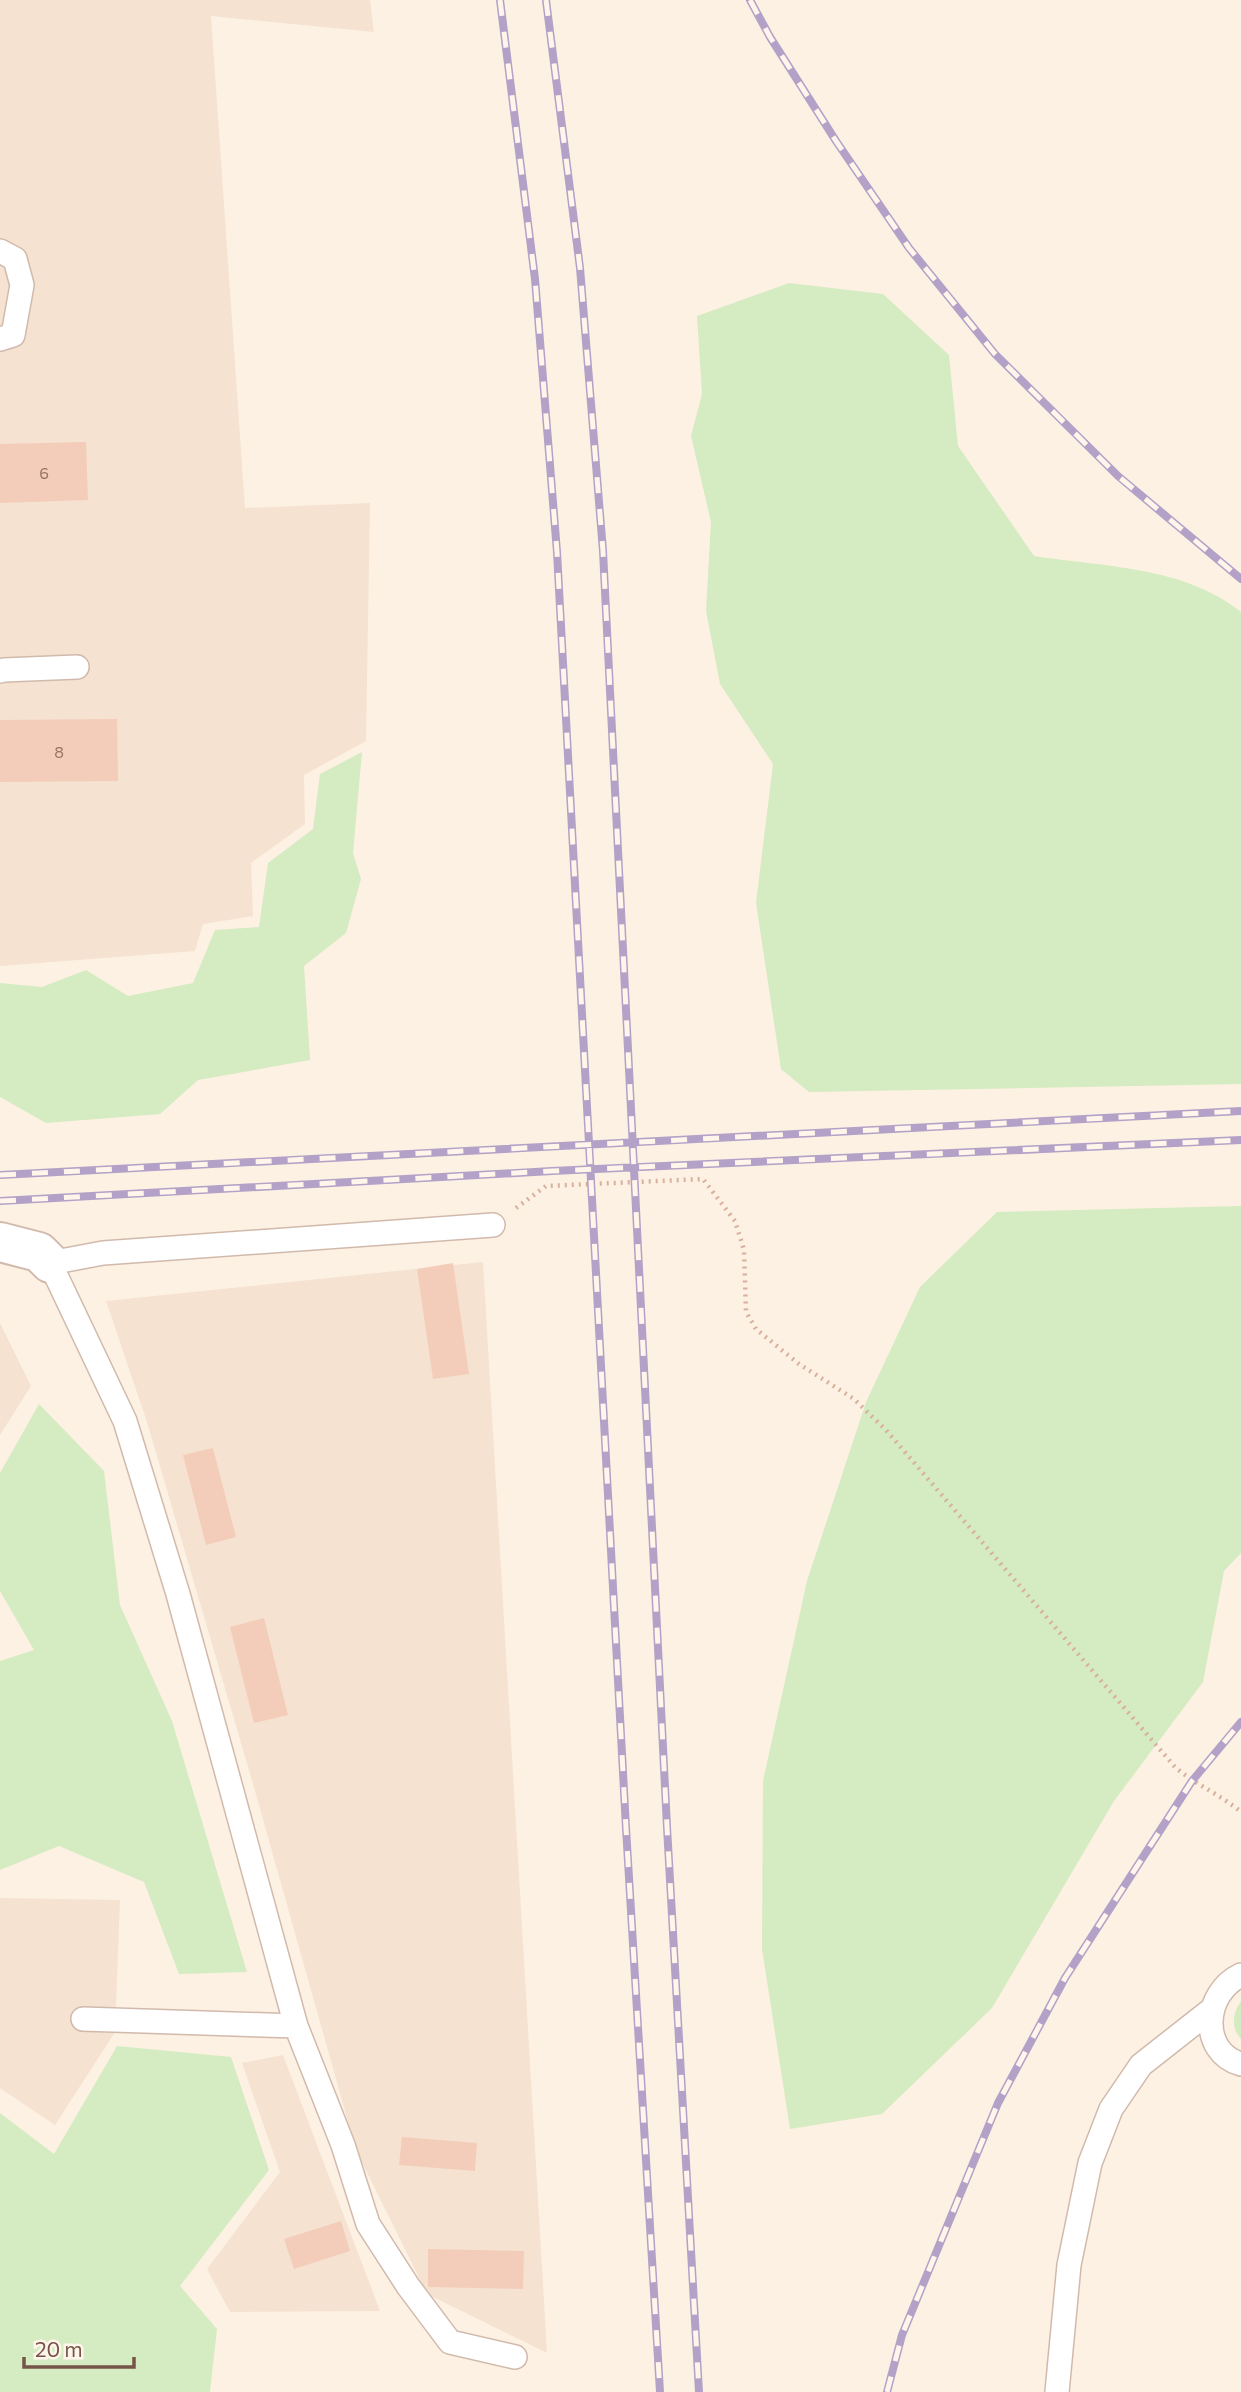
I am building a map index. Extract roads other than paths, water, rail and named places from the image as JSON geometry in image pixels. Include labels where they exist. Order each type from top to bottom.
[{"type":"street","points":[[0,1242],[39,1252],[50,1263]]},
{"type":"lane","points":[[0,251],[15,259],[22,285],[13,335],[0,339]]},
{"type":"lane","points":[[0,671],[77,667]]},
{"type":"lane","points":[[494,1225],[103,1253],[50,1263],[124,1421],[178,1594],[296,2026],[343,2145],[368,2224],[408,2286],[450,2342],[515,2357]]},
{"type":"lane","points":[[1241,1975],[1230,1980],[1218,1993],[1211,2010],[1211,2030],[1220,2049],[1241,2064]]},
{"type":"lane","points":[[1057,2392],[1069,2265],[1090,2163],[1111,2109],[1141,2065],[1211,2010]]},
{"type":"lane","points":[[83,2019],[296,2026]]},
{"type":"railway","points":[[500,0],[535,279],[557,552],[626,1828],[660,2392]]},
{"type":"railway","points":[[546,0],[580,268],[603,551],[667,1827],[699,2392]]},
{"type":"railway","points":[[750,0],[770,37],[836,141],[909,248],[995,354],[1118,476],[1241,579]]},
{"type":"railway","points":[[0,1175],[1241,1111]]},
{"type":"railway","points":[[0,1201],[552,1171],[1241,1140]]},
{"type":"railway","points":[[887,2392],[902,2335],[998,2103],[1065,1978],[1192,1781],[1241,1722]]}]
